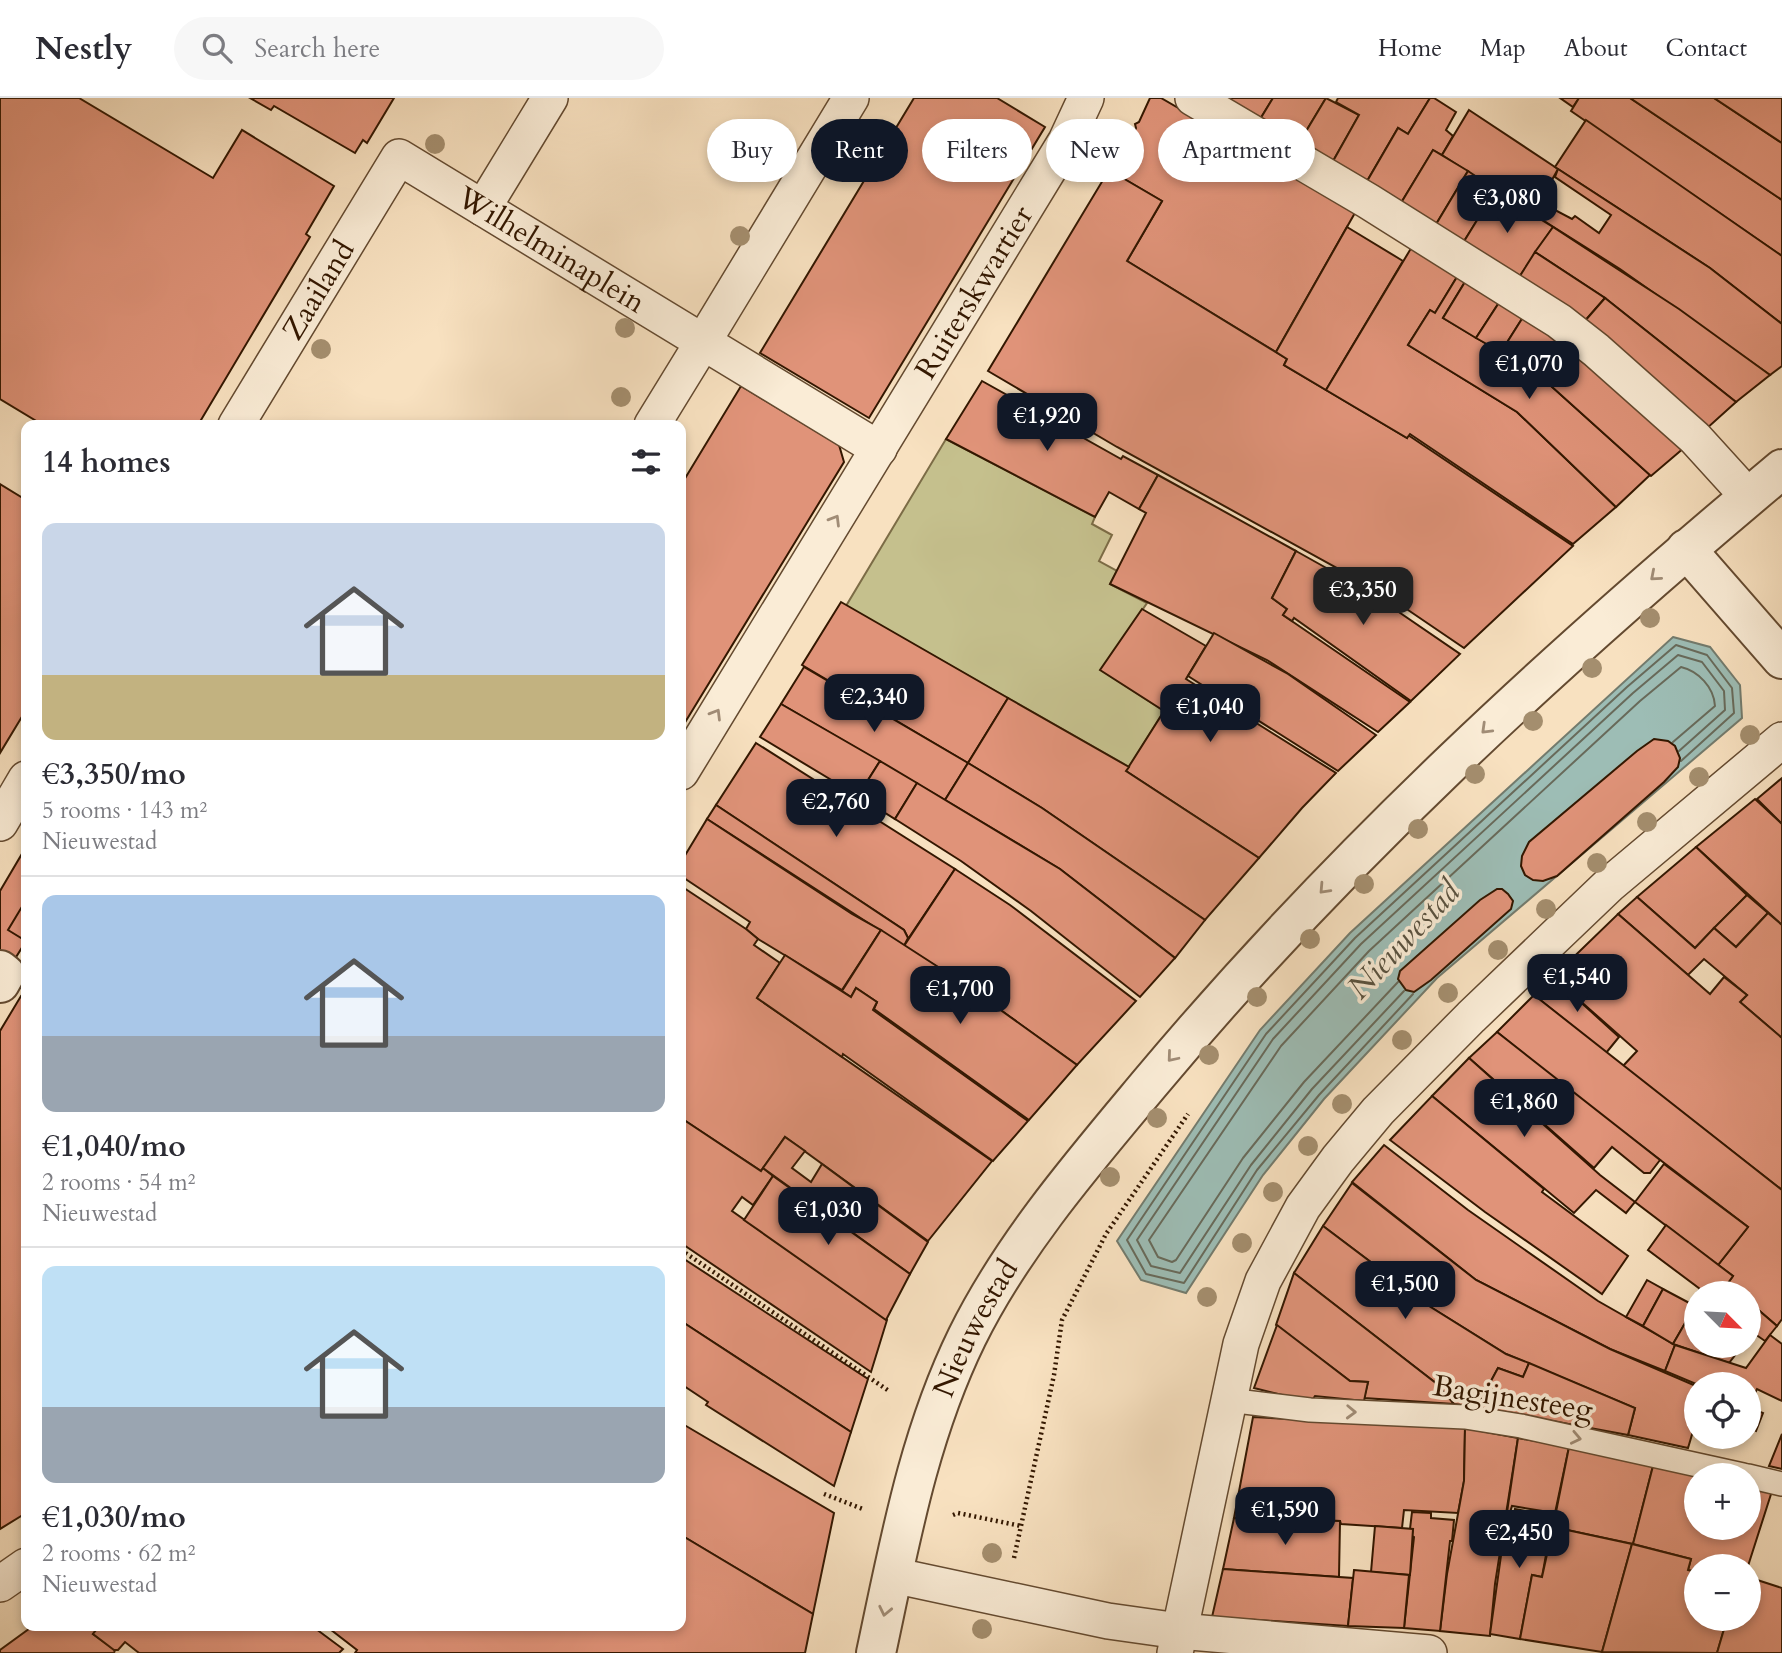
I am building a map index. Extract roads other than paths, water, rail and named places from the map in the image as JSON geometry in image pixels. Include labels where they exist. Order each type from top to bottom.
[{"type":"street","points":[[483,208],[550,98]]},
{"type":"street","points":[[655,420],[851,98]]},
{"type":"street","name":"Ruiterskwartier","points":[[686,762],[1066,141],[1087,98]]},
{"type":"street","points":[[1193,98],[1379,208],[1559,321],[1597,350],[1695,438],[1735,482]]},
{"type":"street","name":"Wilhelminaplein","points":[[399,157],[879,449]]},
{"type":"street","name":"Zaailand","points":[[239,420],[399,157]]},
{"type":"street","name":"Nieuwestad","points":[[876,1653],[902,1576],[917,1469],[948,1378],[994,1290],[1046,1212],[1220,999],[1347,864],[1488,727],[1686,549],[1782,469]]},
{"type":"street","points":[[1686,549],[1782,659]]},
{"type":"street","points":[[1177,1642],[1241,1344],[1263,1280],[1303,1208],[1338,1159],[1378,1111],[1471,1017],[1609,885],[1782,740]]},
{"type":"street","points":[[0,823],[21,787]]},
{"type":"street","points":[[0,1584],[21,1569]]},
{"type":"street","points":[[902,1576],[1108,1621],[1177,1642],[1429,1653]]},
{"type":"lane","name":"Bagijnesteeg","points":[[1228,1401],[1310,1410],[1465,1417],[1521,1426],[1688,1463]]},
{"type":"lane","name":"Bagijnesteeg","points":[[1761,1479],[1782,1484]]},
{"type":"water","points":[[1673,637],[1710,647],[1740,685],[1742,718],[1437,978],[1324,1099],[1263,1175],[1186,1293],[1141,1280],[1117,1241],[1260,1030],[1350,933]]}]
